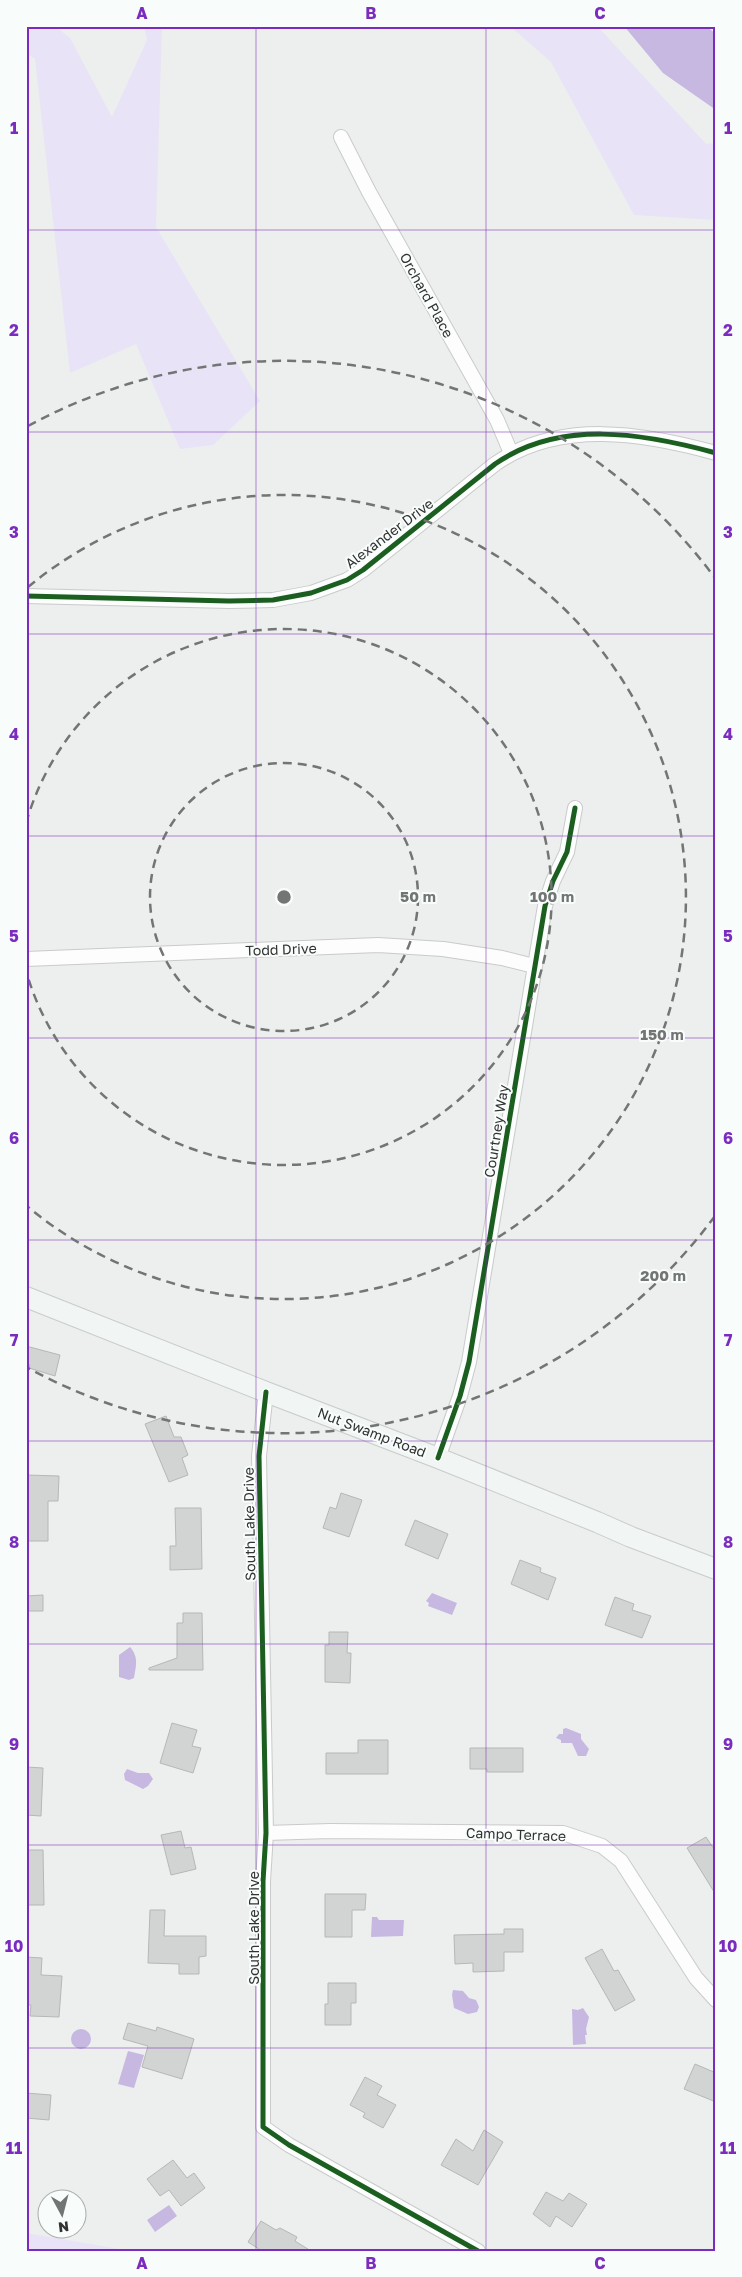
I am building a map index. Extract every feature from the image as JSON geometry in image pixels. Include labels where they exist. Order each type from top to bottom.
[{"type":"main road","name":"Nut Swamp Road","points":[[26,1297],[438,1458],[630,1537],[716,1569]]},
{"type":"street","name":"Orchard Place","points":[[341,137],[369,192],[497,420],[511,453]]},
{"type":"street","name":"Alexander Drive","points":[[26,596],[229,601],[273,600],[311,593],[347,580],[363,570],[511,453],[531,444],[562,437],[609,434],[674,442],[716,453]]},
{"type":"street","name":"Courtney Way","points":[[438,1458],[460,1396],[468,1362],[545,906],[553,881],[566,852],[575,808]]},
{"type":"street","name":"Todd Drive","points":[[26,959],[378,945],[443,949],[534,966]]},
{"type":"street","name":"South Lake Drive","points":[[266,1392],[259,1456],[266,1833],[263,1880],[264,2127],[289,2145],[478,2251]]},
{"type":"street","name":"Campo Terrace","points":[[266,1833],[330,1831],[563,1833],[586,1839],[602,1846],[621,1861],[696,1978],[716,2000]]},
{"type":"shaded area","points":[[26,26],[55,26],[70,38],[112,117],[147,40],[144,26],[162,26],[156,227],[260,401],[213,445],[180,449],[136,344],[70,373],[35,59],[26,53]]},
{"type":"shaded area","points":[[510,26],[597,26],[706,144],[716,143],[716,220],[634,215],[551,62]]},
{"type":"shaded area","points":[[624,26],[706,26],[716,34],[716,110],[663,73]]},
{"type":"shaded area","points":[[432,1593],[457,1603],[452,1615],[428,1606],[429,1603],[426,1601]]},
{"type":"shaded area","points":[[130,1647],[135,1654],[136,1662],[134,1678],[129,1680],[119,1677],[119,1655]]},
{"type":"shaded area","points":[[566,1728],[581,1734],[581,1739],[589,1749],[586,1756],[578,1756],[572,1743],[561,1743],[561,1740],[556,1738],[559,1734],[563,1734],[563,1729]]},
{"type":"shaded area","points":[[127,1769],[138,1773],[149,1773],[153,1779],[143,1789],[125,1780],[124,1774]]},
{"type":"shaded area","points":[[372,1917],[377,1917],[379,1920],[404,1920],[403,1936],[371,1937]]},
{"type":"shaded area","points":[[453,1990],[463,1991],[469,1998],[476,2000],[479,2007],[477,2012],[468,2014],[454,2008]]},
{"type":"shaded area","points":[[583,2008],[589,2017],[586,2029],[587,2035],[585,2035],[586,2044],[573,2045],[572,2009],[578,2010]]},
{"type":"shaded area","points":[[81,2029],[88,2032],[91,2039],[88,2046],[81,2049],[74,2046],[71,2039],[74,2032]]},
{"type":"shaded area","points":[[128,2051],[144,2055],[134,2088],[118,2084]]},
{"type":"shaded area","points":[[169,2205],[177,2216],[155,2232],[147,2220]]},
{"type":"shaded area","points":[[26,2233],[38,2235],[38,2240],[67,2240],[132,2251],[26,2251]]},
{"type":"building","points":[[26,1346],[60,1355],[55,1376],[29,1368],[30,1365],[26,1364]]},
{"type":"building","points":[[166,1416],[174,1437],[181,1437],[188,1455],[182,1458],[188,1475],[169,1482],[145,1424]]},
{"type":"building","points":[[26,1475],[59,1476],[58,1501],[48,1501],[48,1541],[26,1541]]},
{"type":"building","points":[[341,1493],[362,1500],[349,1537],[323,1528],[330,1507],[336,1509]]},
{"type":"building","points":[[175,1508],[201,1508],[202,1569],[170,1570],[170,1546],[176,1546]]},
{"type":"building","points":[[415,1520],[448,1534],[438,1559],[405,1545]]},
{"type":"building","points":[[520,1560],[541,1568],[540,1572],[556,1578],[548,1600],[511,1584]]},
{"type":"building","points":[[43,1595],[43,1611],[26,1611],[26,1596]]},
{"type":"building","points":[[615,1597],[634,1604],[632,1610],[651,1616],[642,1638],[605,1625]]},
{"type":"building","points":[[183,1613],[202,1613],[203,1670],[149,1670],[149,1668],[177,1658],[177,1623],[183,1623]]},
{"type":"building","points":[[329,1632],[348,1632],[347,1653],[351,1653],[350,1683],[325,1682],[325,1645],[329,1645]]},
{"type":"building","points":[[172,1723],[197,1730],[192,1746],[201,1748],[193,1773],[160,1763]]},
{"type":"building","points":[[358,1740],[388,1740],[388,1774],[326,1774],[326,1753],[358,1753]]},
{"type":"building","points":[[470,1748],[523,1748],[523,1772],[487,1772],[487,1769],[470,1769]]},
{"type":"building","points":[[26,1767],[43,1768],[41,1816],[26,1815]]},
{"type":"building","points":[[181,1831],[185,1848],[191,1847],[196,1869],[171,1875],[161,1835]]},
{"type":"building","points":[[706,1837],[716,1852],[716,1895],[687,1848]]},
{"type":"building","points":[[26,1850],[43,1850],[44,1905],[26,1905]]},
{"type":"building","points":[[325,1894],[366,1894],[365,1910],[352,1910],[352,1937],[325,1937]]},
{"type":"building","points":[[150,1910],[165,1910],[164,1936],[206,1936],[206,1956],[199,1957],[199,1974],[179,1974],[179,1964],[148,1963]]},
{"type":"building","points":[[504,1929],[523,1929],[523,1952],[504,1952],[504,1971],[473,1972],[473,1963],[455,1964],[454,1935],[504,1934]]},
{"type":"building","points":[[602,1949],[614,1971],[618,1970],[635,2000],[615,2011],[585,1958]]},
{"type":"building","points":[[26,1957],[42,1958],[41,1975],[62,1976],[59,2017],[30,2016],[31,2005],[26,2005]]},
{"type":"building","points":[[328,1983],[356,1983],[356,2003],[351,2003],[351,2025],[325,2025]]},
{"type":"building","points":[[128,2023],[156,2031],[157,2027],[194,2039],[182,2079],[142,2067],[148,2046],[123,2039]]},
{"type":"building","points":[[695,2064],[716,2073],[716,2102],[684,2089]]},
{"type":"building","points":[[365,2077],[382,2086],[377,2095],[396,2105],[383,2128],[363,2117],[365,2113],[350,2105]]},
{"type":"building","points":[[26,2093],[51,2095],[49,2120],[26,2118]]},
{"type":"building","points":[[484,2130],[503,2142],[478,2185],[441,2165],[456,2139],[473,2151]]},
{"type":"building","points":[[173,2160],[187,2178],[194,2173],[205,2188],[181,2206],[169,2190],[160,2196],[147,2179]]},
{"type":"building","points":[[546,2192],[563,2201],[569,2193],[587,2204],[572,2227],[556,2216],[550,2227],[533,2214]]},
{"type":"building","points":[[261,2221],[276,2230],[280,2228],[297,2237],[295,2241],[311,2251],[262,2251],[248,2242]]},
{"type":"cycle path","points":[[26,596],[229,601],[273,600],[311,593],[347,580],[363,570],[495,464],[520,450],[547,440],[574,435],[631,436],[660,440],[716,453]]},
{"type":"cycle path","points":[[438,1458],[460,1396],[469,1362],[545,906],[553,881],[567,852],[575,808]]},
{"type":"cycle path","points":[[266,1392],[259,1456],[266,1833],[263,1881],[263,2127],[289,2145],[478,2251]]}]
